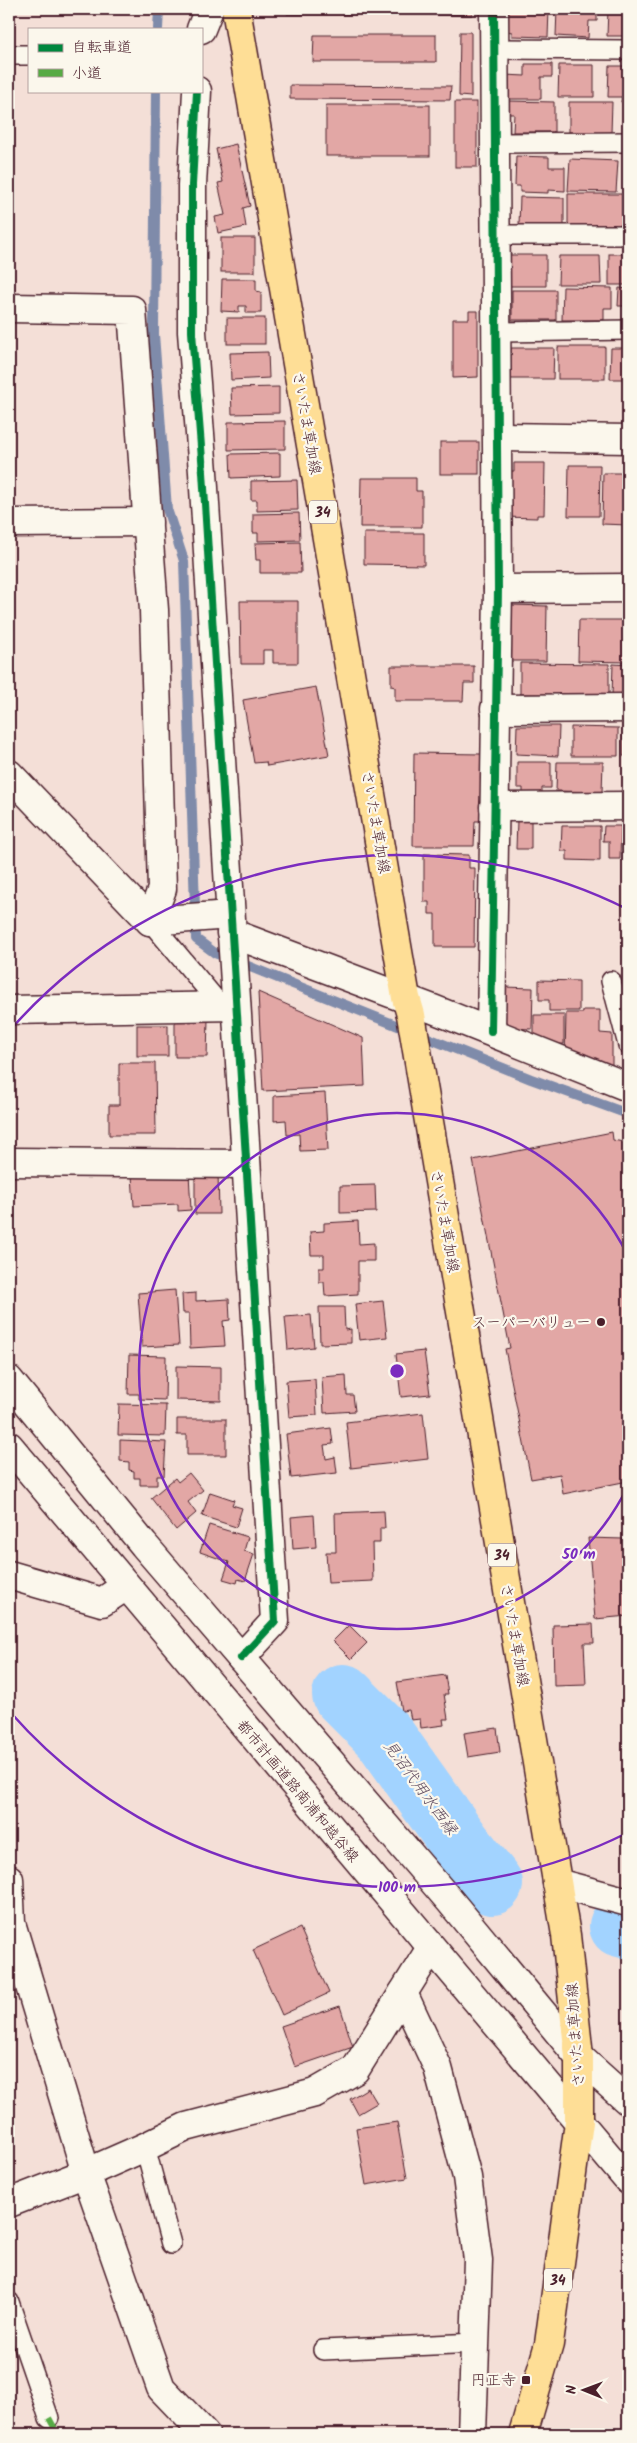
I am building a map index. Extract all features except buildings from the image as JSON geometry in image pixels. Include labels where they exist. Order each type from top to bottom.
[{"type":"main road","name":"さいたま草加線","points":[[236,9],[418,1055],[566,1935],[579,2057],[579,2122],[549,2344],[523,2434]]},
{"type":"street","points":[[201,28],[209,9]]},
{"type":"street","points":[[491,1032],[498,588],[494,9]]},
{"type":"street","points":[[198,92],[192,185],[192,332],[231,924],[229,1006],[246,1164],[275,1621],[241,1658]]},
{"type":"street","points":[[9,308],[132,310],[154,610],[162,889],[150,921]]},
{"type":"street","points":[[498,438],[628,439]]},
{"type":"street","points":[[9,523],[148,522]]},
{"type":"street","points":[[498,588],[628,588]]},
{"type":"street","points":[[495,709],[628,708]]},
{"type":"street","points":[[9,774],[150,921],[231,924],[408,1006],[491,1032],[628,1087]]},
{"type":"street","points":[[494,807],[628,806]]},
{"type":"street","points":[[9,1010],[229,1006]]},
{"type":"street","points":[[9,1162],[246,1164]]},
{"type":"street","points":[[9,1380],[144,1545],[450,1901],[579,2057],[628,2101]]},
{"type":"street","name":"都市計画道路南浦和越谷線","points":[[9,1446],[628,2180]]},
{"type":"street","points":[[9,1575],[102,1602],[126,1586]]},
{"type":"street","points":[[9,1879],[11,1923],[86,2173],[161,2388],[205,2434]]},
{"type":"street","points":[[557,1883],[628,1902]]},
{"type":"street","points":[[9,2203],[86,2173],[186,2127],[315,2092],[355,2070],[431,1948]]},
{"type":"street","points":[[403,1993],[438,2068],[467,2177],[478,2260],[472,2434]]},
{"type":"lane","points":[[495,49],[628,50]]},
{"type":"lane","points":[[9,55],[28,55]]},
{"type":"lane","points":[[495,143],[628,142]]},
{"type":"lane","points":[[496,235],[628,235]]},
{"type":"lane","points":[[497,332],[628,330]]},
{"type":"lane","points":[[150,921],[229,1006]]},
{"type":"lane","points":[[611,981],[628,1045]]},
{"type":"lane","points":[[145,2147],[170,2244]]},
{"type":"lane","points":[[9,2302],[49,2418]]},
{"type":"lane","points":[[323,2350],[476,2343]]},
{"type":"waterway","points":[[158,28],[159,9]]},
{"type":"waterway","points":[[156,92],[154,334],[167,509],[184,561],[196,939],[215,953],[531,1079],[628,1114]]},
{"type":"waterway","name":"見沼代用水西縁","points":[[343,1695],[384,1736],[460,1843],[492,1884]]},
{"type":"waterway","name":"見沼代用水西縁","points":[[620,1926],[628,1928]]},
{"type":"marked path","points":[[49,2418],[58,2434]]},
{"type":"cycle path","points":[[491,1031],[498,589],[494,9]]},
{"type":"cycle path","points":[[197,92],[192,185],[192,332],[203,472],[275,1621],[241,1658]]},
{"type":"place","name":"スーパーバリュー","points":[[601,1322]]},
{"type":"place","name":"円正寺","points":[[526,2380]]}]
